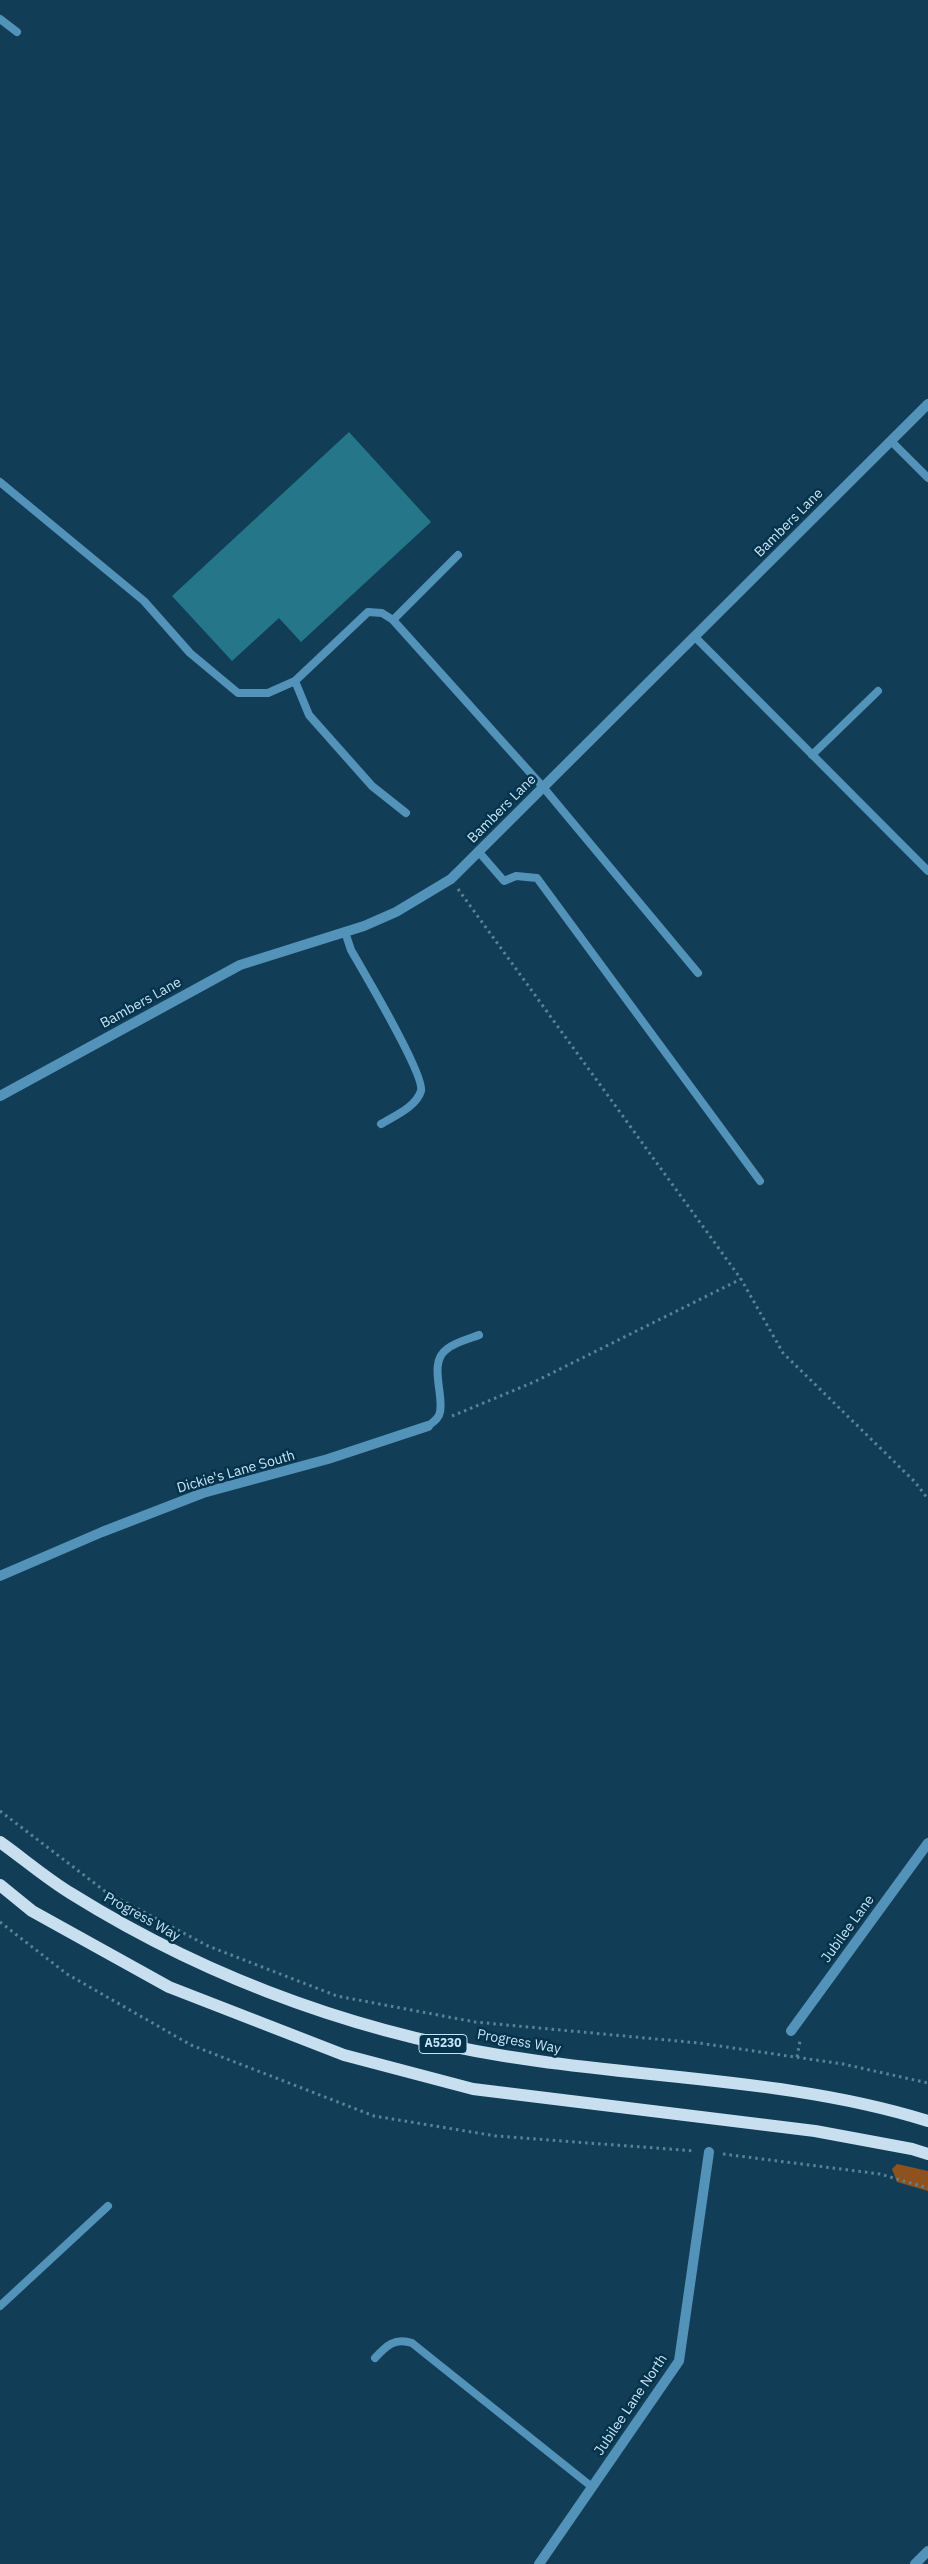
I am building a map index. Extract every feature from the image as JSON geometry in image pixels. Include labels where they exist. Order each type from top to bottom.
[{"type":"main road","name":"Progress Way","points":[[0,1842],[70,1894],[177,1954],[325,2014],[425,2040],[536,2061],[819,2095],[928,2121]]},
{"type":"main road","name":"A5230","points":[[0,1885],[32,1910],[169,1987],[344,2055],[473,2089],[815,2131],[912,2149],[928,2154]]},
{"type":"street","name":"Bambers Lane","points":[[0,1096],[240,965],[345,932],[396,912],[451,879],[928,404]]},
{"type":"street","name":"Dickie's Lane South","points":[[0,1576],[102,1532],[203,1493],[328,1459],[428,1426]]},
{"type":"street","name":"Jubilee Lane","points":[[791,2031],[928,1843]]},
{"type":"street","name":"Jubilee Lane North","points":[[539,2564],[679,2361],[709,2152]]},
{"type":"street","points":[[915,2564],[928,2551]]},
{"type":"lane","points":[[0,20],[17,32]]},
{"type":"lane","points":[[891,441],[928,478]]},
{"type":"lane","points":[[0,482],[144,601],[190,653],[238,693],[268,693],[295,681],[368,612],[382,613],[393,620],[543,786],[698,973]]},
{"type":"lane","points":[[393,620],[458,555]]},
{"type":"lane","points":[[694,636],[928,870]]},
{"type":"lane","points":[[295,681],[309,715],[372,786],[406,813]]},
{"type":"lane","points":[[812,755],[878,690]]},
{"type":"lane","points":[[478,851],[504,881],[516,876],[537,878],[760,1181]]},
{"type":"lane","points":[[345,932],[351,950],[413,1062],[422,1085],[417,1099],[412,1104],[380,1124]]},
{"type":"lane","points":[[428,1426],[437,1419],[440,1413],[438,1378],[442,1354],[447,1348],[479,1335]]},
{"type":"lane","points":[[0,2306],[108,2206]]},
{"type":"lane","points":[[375,2358],[386,2345],[396,2341],[412,2343],[592,2487]]},
{"type":"path","points":[[451,879],[741,1280],[783,1353],[915,1482],[928,1499]]},
{"type":"path","points":[[428,1426],[534,1382],[741,1280]]},
{"type":"path","points":[[0,1811],[106,1892],[208,1946],[337,1996],[475,2022],[719,2046],[843,2064],[928,2083]]},
{"type":"shaded area","points":[[897,2164],[928,2171],[928,2191],[897,2182],[892,2169]]},
{"type":"building","points":[[349,432],[431,522],[301,642],[279,618],[232,661],[172,596]]}]
